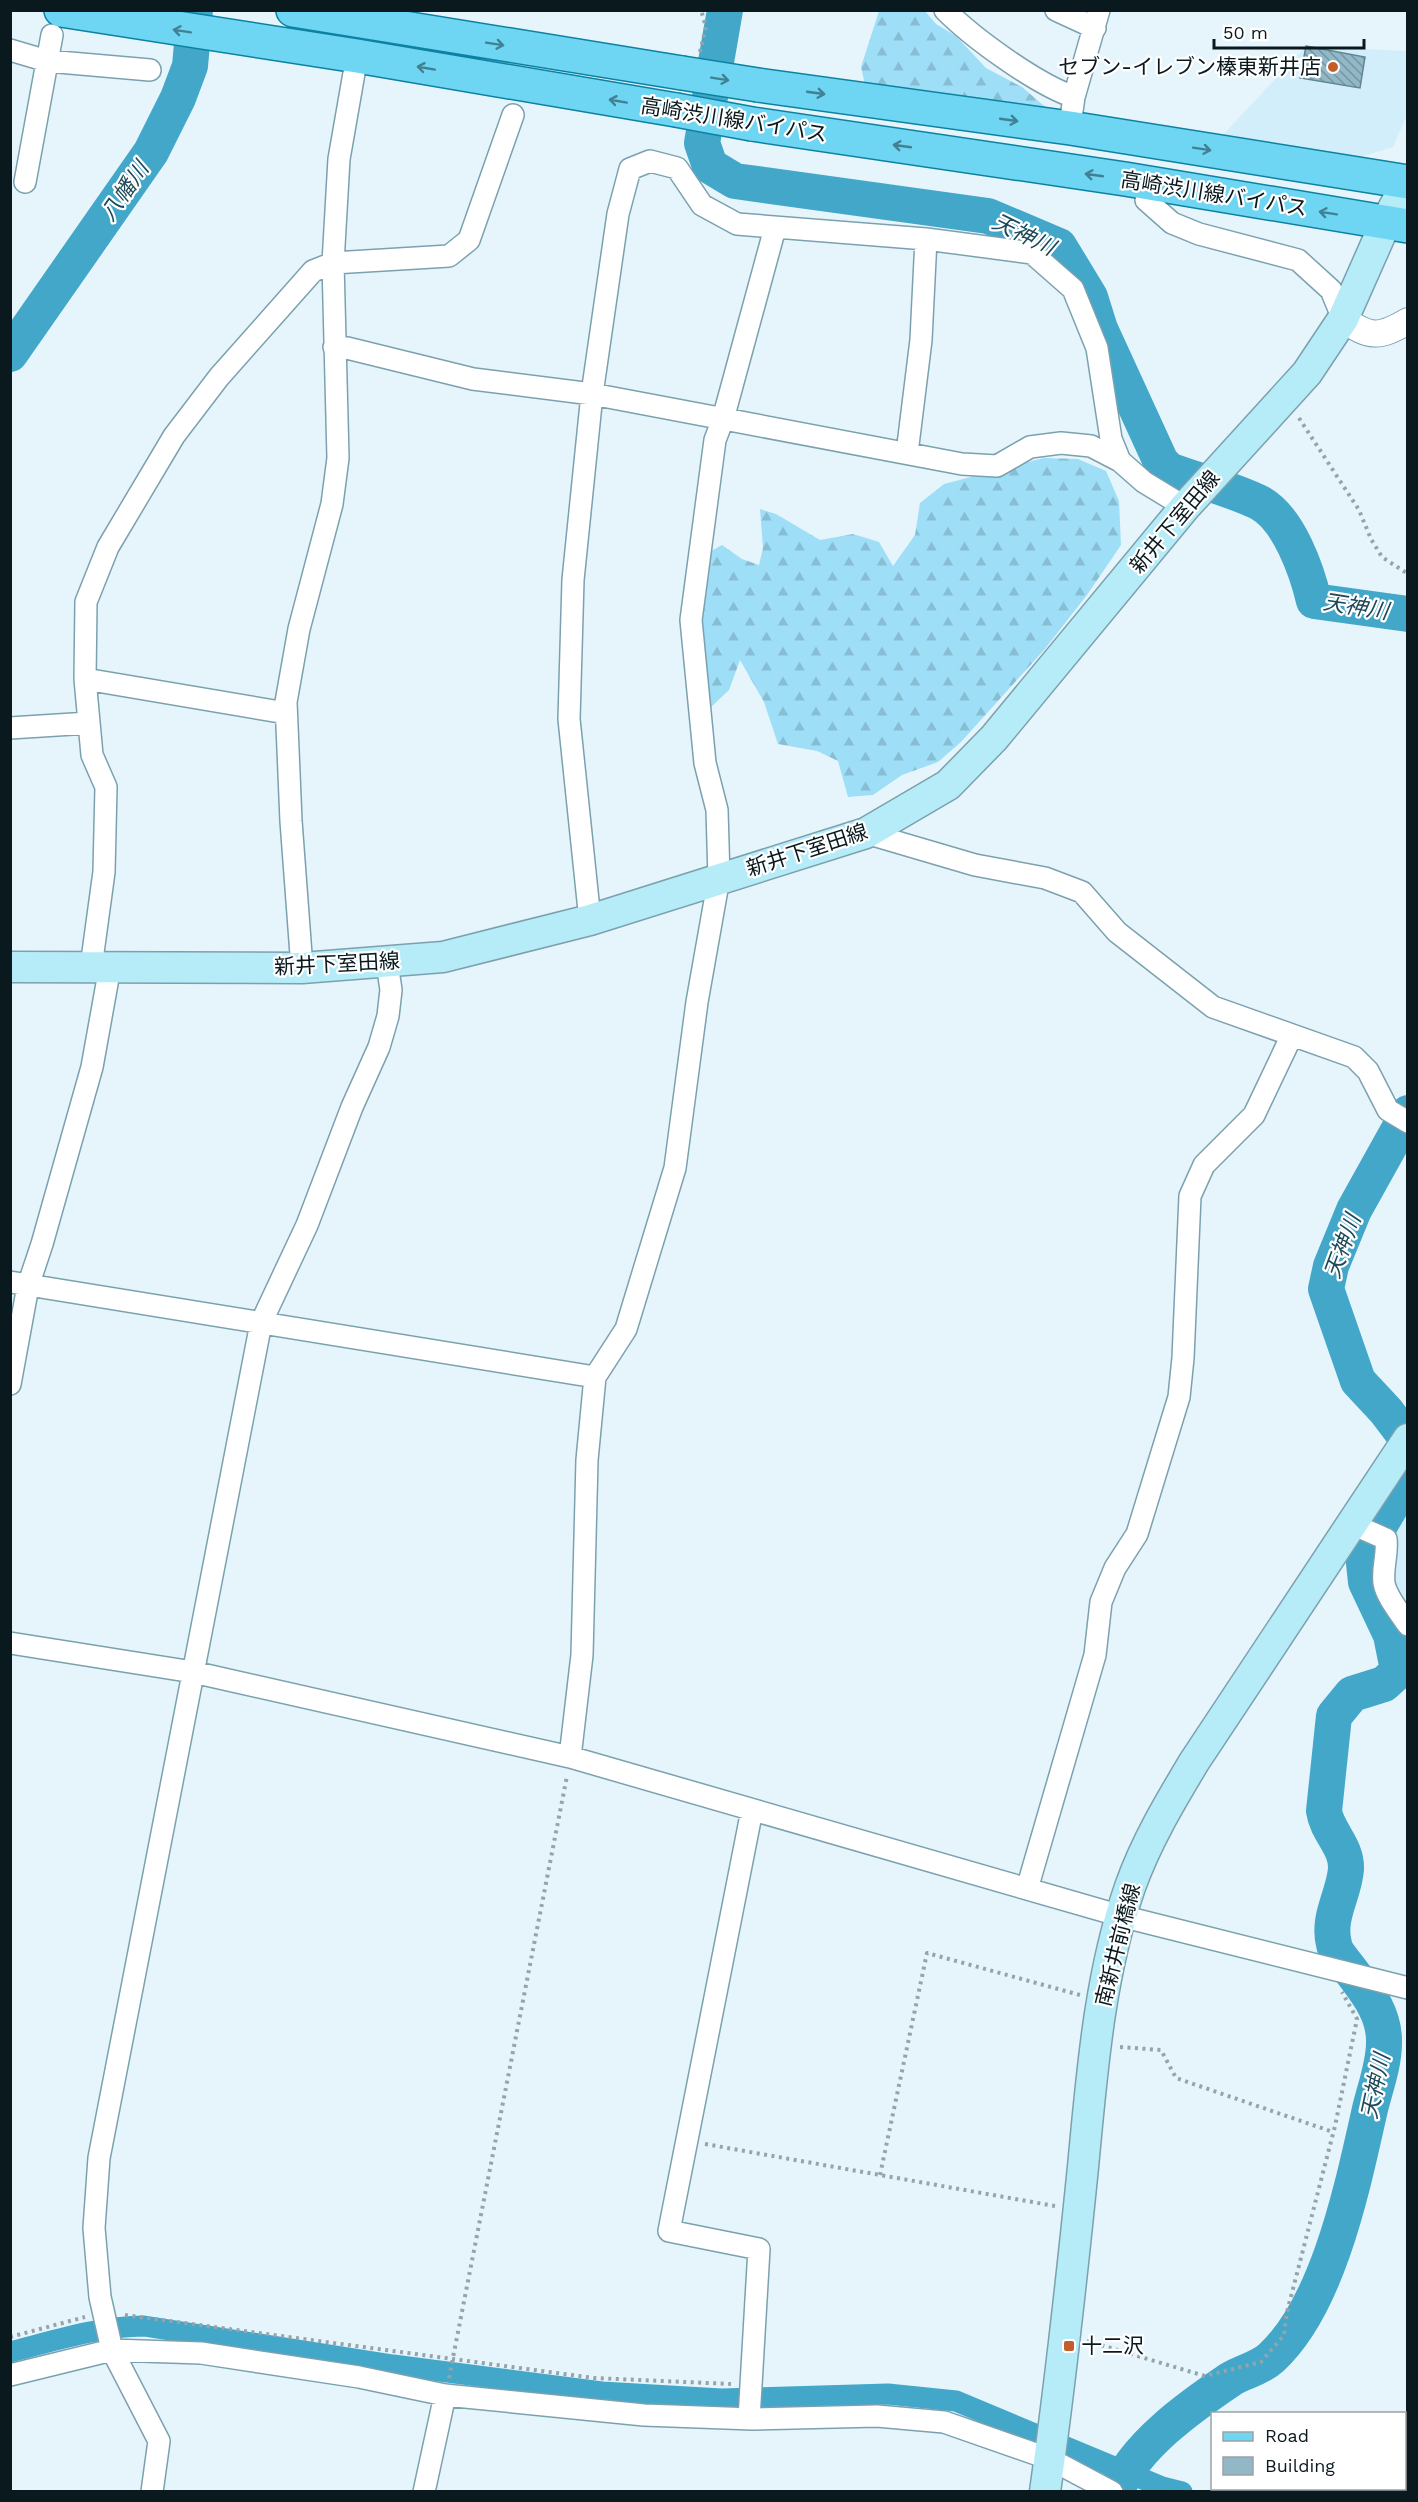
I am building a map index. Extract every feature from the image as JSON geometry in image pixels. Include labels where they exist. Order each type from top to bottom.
[{"type":"main road","name":"高崎渋川線バイパス","points":[[293,10],[385,18],[758,85],[1072,112],[1407,182]]},
{"type":"main road","points":[[368,58],[385,18]]},
{"type":"main road","name":"高崎渋川線バイパス","points":[[56,23],[142,24],[368,58],[752,124],[1125,180],[1397,224]]},
{"type":"main road","name":"新井下室田線","points":[[10,967],[302,968],[442,957],[590,920],[866,833],[948,786],[994,738],[1185,507],[1307,373],[1343,319],[1397,224],[1407,182]]},
{"type":"main road","name":"南新井前橋線","points":[[1045,2492],[1095,2044],[1121,1916],[1148,1844],[1175,1792],[1407,1439]]},
{"type":"street","points":[[945,10],[999,54],[1059,92],[1072,112]]},
{"type":"street","points":[[1056,10],[1097,19],[1072,112]]},
{"type":"street","points":[[25,182],[56,23]]},
{"type":"street","points":[[10,50],[47,61],[150,70]]},
{"type":"street","points":[[302,968],[286,702],[299,629],[332,504],[338,458],[333,263],[339,159],[368,58]]},
{"type":"street","points":[[10,1384],[19,1284],[42,1244],[92,1067],[101,967],[106,787],[92,755],[85,679],[86,602],[108,547],[174,436],[219,377],[276,310],[313,271],[333,263],[449,256],[469,240],[513,115]]},
{"type":"street","points":[[590,920],[569,720],[573,580],[592,394],[618,214],[630,170],[650,161],[677,168],[702,205],[737,224],[926,239],[1032,253],[1073,289],[1097,348],[1112,439],[1120,461]]},
{"type":"street","points":[[1146,200],[1172,223],[1199,234],[1298,261],[1332,291],[1343,319],[1362,332],[1389,333],[1407,321]]},
{"type":"street","points":[[570,1757],[582,1655],[586,1472],[595,1377],[626,1329],[675,1168],[697,1002],[719,878],[717,810],[705,764],[691,620],[715,440],[723,419],[775,228]]},
{"type":"street","points":[[907,453],[921,340],[926,239]]},
{"type":"street","points":[[334,347],[347,348],[473,379],[592,394],[962,464],[998,466],[1030,447],[1061,443],[1091,446],[1120,461],[1144,482],[1185,507]]},
{"type":"street","points":[[85,679],[286,713]]},
{"type":"street","points":[[10,728],[89,723]]},
{"type":"street","points":[[866,833],[975,865],[1045,878],[1082,892],[1117,932],[1214,1006],[1354,1057],[1368,1071],[1388,1110],[1407,1122]]},
{"type":"street","points":[[152,2492],[159,2441],[112,2350],[100,2297],[94,2228],[99,2157],[261,1323],[307,1225],[352,1107],[378,1047],[389,1008],[391,990],[387,963]]},
{"type":"street","points":[[1027,1889],[1095,1655],[1101,1602],[1115,1568],[1137,1534],[1179,1397],[1190,1196],[1204,1165],[1254,1115],[1292,1035]]},
{"type":"street","points":[[19,1284],[595,1377]]},
{"type":"street","points":[[1352,1524],[1386,1539],[1388,1551],[1384,1565],[1384,1586],[1407,1625]]},
{"type":"street","points":[[10,1643],[193,1671],[570,1757],[1121,1916],[1407,1988]]},
{"type":"street","points":[[750,2399],[759,2249],[669,2231],[752,1810]]},
{"type":"street","points":[[10,2375],[112,2350],[201,2353],[359,2377],[445,2395],[644,2415],[750,2399],[877,2416],[944,2422],[1050,2459],[1105,2488]]},
{"type":"street","points":[[424,2492],[445,2395]]},
{"type":"path","points":[[1283,399],[1303,422],[1359,510],[1371,539],[1382,557],[1407,574]]},
{"type":"path","points":[[445,2395],[570,1757]]},
{"type":"path","points":[[880,2175],[927,1953],[1102,2001]]},
{"type":"path","points":[[1064,2334],[1205,2376],[1261,2362],[1284,2335],[1287,2312],[1333,2132],[1357,2019],[1329,1968]]},
{"type":"path","points":[[1095,2044],[1161,2050],[1176,2078],[1333,2132]]},
{"type":"path","points":[[687,2141],[1078,2211]]},
{"type":"path","points":[[10,2337],[103,2313],[750,2399]]},
{"type":"shaded area","points":[[1306,46],[1407,51],[1407,115],[1393,147],[1354,159],[1222,136]]},
{"type":"shaded area","points":[[1407,1491],[1407,1616],[1396,1600],[1383,1532]]},
{"type":"green space","points":[[879,11],[925,11],[936,24],[956,36],[986,68],[1022,87],[1057,117],[866,89],[861,67]]},
{"type":"green space","points":[[1044,458],[1078,459],[1106,471],[1119,501],[1121,545],[1087,595],[1044,650],[961,742],[938,762],[902,775],[873,795],[848,797],[838,761],[817,751],[778,744],[764,702],[740,660],[729,690],[709,709],[697,639],[706,554],[722,545],[742,559],[759,565],[763,548],[760,509],[776,514],[820,540],[853,534],[879,542],[893,566],[915,535],[920,503],[944,484]]},
{"type":"building","name":"セブン-イレブン榛東新井店","points":[[1306,46],[1365,57],[1360,88],[1300,78]]},
{"type":"waterway","name":"八幡川","points":[[10,354],[151,152],[178,98],[190,66],[195,10]]},
{"type":"waterway","name":"天神川","points":[[725,10],[702,143],[710,166],[735,181],[988,216],[1059,246],[1090,297],[1100,329],[1161,462],[1169,470],[1238,493],[1260,503],[1270,511],[1280,521],[1295,547],[1307,575],[1314,601],[1408,614]]},
{"type":"waterway","name":"天神川","points":[[1408,1113],[1354,1210],[1331,1266],[1326,1289],[1358,1381],[1386,1411],[1408,1440]]},
{"type":"waterway","name":"天神川","points":[[1116,2492],[1124,2475],[1136,2459],[1165,2428],[1231,2379],[1271,2358],[1291,2335],[1309,2307],[1336,2242],[1356,2172],[1381,2068],[1384,2043],[1378,2011],[1335,1947],[1332,1934],[1334,1915],[1346,1869],[1343,1853],[1324,1811],[1334,1716],[1352,1694],[1384,1684],[1395,1674],[1397,1665],[1391,1635],[1366,1582],[1364,1563],[1367,1547],[1408,1477]]},
{"type":"waterway","points":[[10,2352],[94,2331],[144,2326],[393,2365],[602,2392],[721,2399],[888,2394],[956,2401],[1162,2487],[1182,2492]]},
{"type":"place","name":"セブン-イレブン榛東新井店","points":[[1333,67]]},
{"type":"place","name":"十二沢","points":[[1069,2346]]}]
